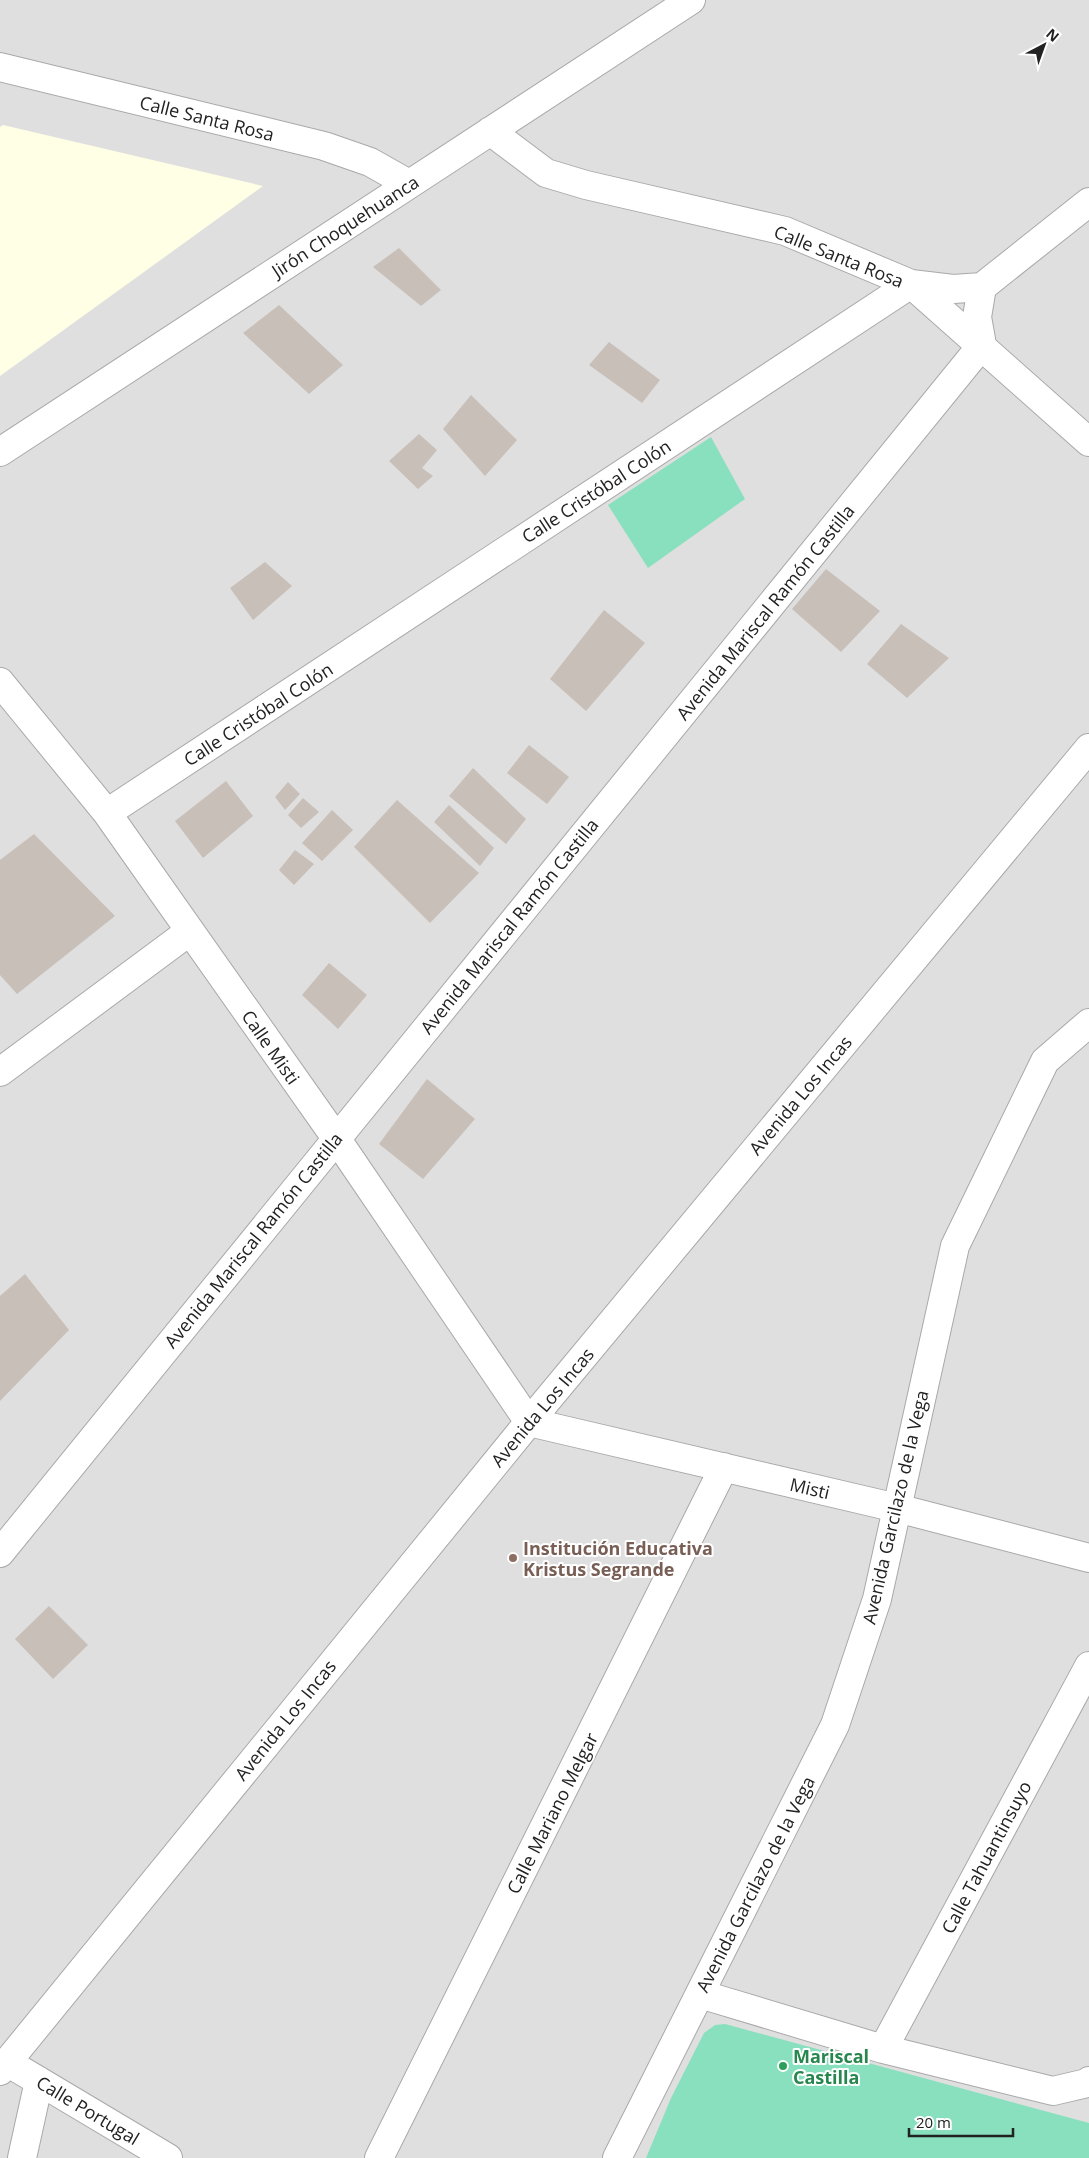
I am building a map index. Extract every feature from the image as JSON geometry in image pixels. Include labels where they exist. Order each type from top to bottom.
[{"type":"street","name":"Jirón Choquehuanca","points":[[0,452],[691,0]]},
{"type":"street","name":"Calle Santa Rosa","points":[[0,67],[324,146],[370,162],[409,184]]},
{"type":"street","name":"Calle Santa Rosa","points":[[490,130],[546,173],[785,231],[911,284],[982,345],[1089,442]]},
{"type":"street","points":[[911,284],[953,289],[982,287],[1089,202]]},
{"type":"street","name":"Calle Cristóbal Colón","points":[[107,813],[911,284]]},
{"type":"street","points":[[982,287],[977,317],[982,345]]},
{"type":"street","name":"Avenida Mariscal Ramón Castilla","points":[[0,1553],[982,345]]},
{"type":"street","name":"Calle Misti","points":[[0,682],[107,813],[336,1138],[529,1422]]},
{"type":"street","name":"Avenida Los Incas","points":[[4,2066],[529,1422],[1089,748]]},
{"type":"street","points":[[0,1072],[190,931]]},
{"type":"street","name":"Avenida Garcilazo de la Vega","points":[[617,2158],[835,1725],[877,1599],[955,1246],[1046,1061],[1089,1023]]},
{"type":"street","name":"Misti","points":[[529,1422],[896,1508],[1089,1558]]},
{"type":"street","name":"Calle Mariano Melgar","points":[[379,2158],[724,1468]]},
{"type":"street","name":"Calle Tahuantinsuyo","points":[[883,2048],[1089,1666]]},
{"type":"street","points":[[700,1994],[883,2048],[1053,2091],[1089,2081]]},
{"type":"street","name":"Calle Portugal","points":[[4,2066],[39,2081],[168,2158]]},
{"type":"street","points":[[22,2158],[39,2081]]},
{"type":"shaded area","points":[[0,0],[1089,0],[1089,2158],[0,2158]]},
{"type":"shaded area","points":[[3,125],[263,186],[0,376],[0,127]]},
{"type":"green space","points":[[711,437],[745,499],[648,568],[608,505]]},
{"type":"green space","name":"Mariscal Castilla","points":[[725,2024],[1089,2123],[1089,2158],[646,2158],[671,2098],[704,2033],[715,2025]]},
{"type":"building","points":[[399,248],[441,290],[421,306],[373,267]]},
{"type":"building","points":[[279,305],[343,365],[309,394],[243,333]]},
{"type":"building","points":[[609,342],[660,380],[642,403],[589,365]]},
{"type":"building","points":[[471,395],[517,440],[485,476],[443,429]]},
{"type":"building","points":[[419,434],[437,450],[422,468],[433,476],[418,489],[389,461]]},
{"type":"building","points":[[265,562],[292,586],[253,620],[230,588]]},
{"type":"building","points":[[826,569],[880,611],[841,652],[792,609]]},
{"type":"building","points":[[604,610],[645,643],[586,711],[550,679]]},
{"type":"building","points":[[901,624],[949,658],[907,698],[867,664]]},
{"type":"building","points":[[529,745],[569,777],[547,804],[507,773]]},
{"type":"building","points":[[473,768],[526,819],[506,844],[449,796]]},
{"type":"building","points":[[226,781],[253,816],[203,858],[175,821]]},
{"type":"building","points":[[288,782],[300,794],[285,810],[275,797]]},
{"type":"building","points":[[303,798],[319,812],[301,828],[288,815]]},
{"type":"building","points":[[397,800],[479,873],[430,923],[354,847]]},
{"type":"building","points":[[449,805],[494,848],[480,866],[434,822]]},
{"type":"building","points":[[332,810],[353,830],[322,861],[302,843]]},
{"type":"building","points":[[34,834],[115,916],[17,994],[0,975],[0,860]]},
{"type":"building","points":[[295,850],[314,864],[294,885],[279,870]]},
{"type":"building","points":[[329,963],[367,995],[338,1029],[302,995]]},
{"type":"building","points":[[427,1079],[475,1119],[423,1179],[379,1144]]},
{"type":"building","points":[[25,1274],[69,1330],[0,1401],[0,1296]]},
{"type":"building","points":[[49,1606],[88,1645],[53,1679],[15,1639]]},
{"type":"place","name":"Institución Educativa Kristus Segrande","points":[[513,1558]]},
{"type":"place","name":"Mariscal Castilla","points":[[783,2066]]}]
